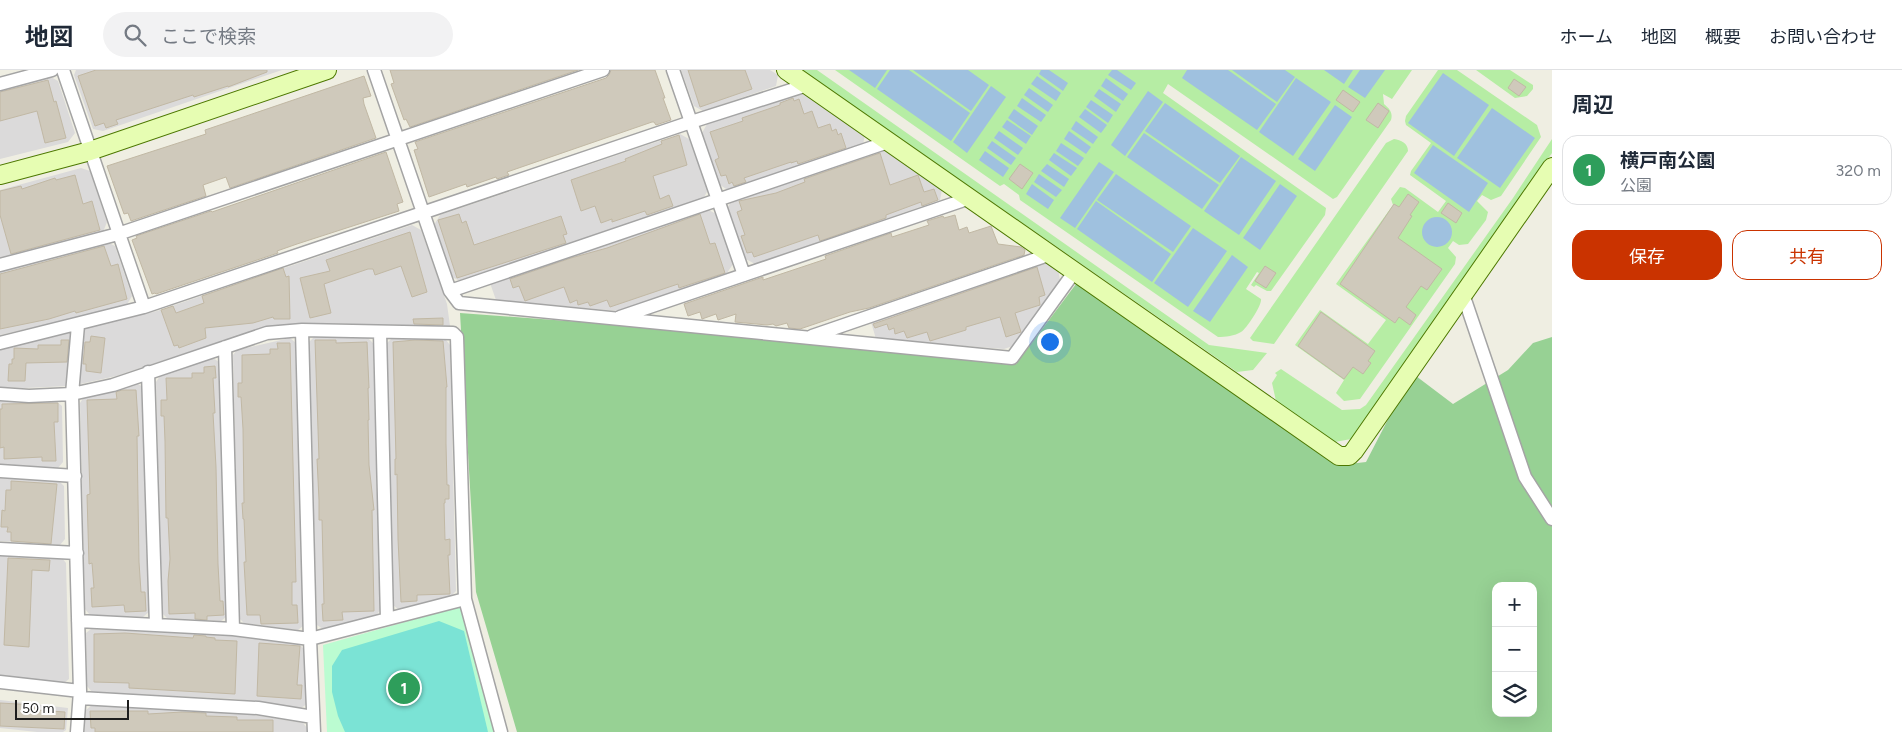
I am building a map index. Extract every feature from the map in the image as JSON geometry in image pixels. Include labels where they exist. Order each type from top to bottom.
[{"type":"street","points":[[0,84],[52,70]]},
{"type":"street","points":[[63,70],[144,307]]},
{"type":"street","points":[[0,175],[90,151],[327,70]]},
{"type":"street","points":[[374,70],[450,291],[459,303],[1012,358],[1075,271]]},
{"type":"street","points":[[0,266],[118,234],[603,70]]},
{"type":"street","points":[[673,70],[744,275]]},
{"type":"street","points":[[786,70],[1339,456],[1349,456],[1354,451],[1552,168]]},
{"type":"street","points":[[0,343],[144,307],[807,84]]},
{"type":"street","points":[[450,291],[888,142]]},
{"type":"street","points":[[616,318],[970,198]]},
{"type":"street","points":[[807,338],[1051,254]]},
{"type":"street","points":[[1463,294],[1524,477],[1552,519]]},
{"type":"street","points":[[77,732],[80,694],[72,394],[78,324]]},
{"type":"street","points":[[0,394],[29,396],[72,394],[113,385],[267,333],[302,330],[453,333],[457,337],[465,599],[501,732]]},
{"type":"street","points":[[302,330],[314,732]]},
{"type":"street","points":[[380,332],[387,619]]},
{"type":"street","points":[[225,347],[233,629]]},
{"type":"street","points":[[148,372],[156,625]]},
{"type":"street","points":[[0,471],[75,476]]},
{"type":"street","points":[[0,548],[77,553]]},
{"type":"street","points":[[78,621],[233,629],[310,639],[465,599]]},
{"type":"street","points":[[0,682],[80,694],[258,708],[313,717]]},
{"type":"shaded area","points":[[76,70],[282,70],[103,131],[93,129],[74,75]]},
{"type":"shaded area","points":[[681,70],[770,70],[778,75],[776,86],[703,111],[694,106]]},
{"type":"shaded area","points":[[849,70],[887,70],[875,88]]},
{"type":"shaded area","points":[[890,70],[909,70],[970,113],[951,141],[877,89]]},
{"type":"shaded area","points":[[913,70],[968,70],[989,85],[971,111]]},
{"type":"shaded area","points":[[1041,70],[1049,70],[1068,83],[1063,91],[1039,74]]},
{"type":"shaded area","points":[[1112,70],[1117,70],[1136,83],[1131,90],[1108,75]]},
{"type":"shaded area","points":[[1187,70],[1228,70],[1276,104],[1257,130],[1182,78]]},
{"type":"shaded area","points":[[1232,70],[1285,70],[1295,77],[1277,102]]},
{"type":"shaded area","points":[[1324,70],[1353,70],[1344,84]]},
{"type":"shaded area","points":[[1360,70],[1385,70],[1365,98],[1348,87]]},
{"type":"shaded area","points":[[1443,73],[1489,105],[1454,156],[1408,123]]},
{"type":"shaded area","points":[[49,76],[58,81],[75,133],[68,142],[0,159],[0,89]]},
{"type":"shaded area","points":[[1037,76],[1061,93],[1056,101],[1031,84]]},
{"type":"shaded area","points":[[1106,78],[1128,94],[1123,101],[1101,86]]},
{"type":"shaded area","points":[[1296,78],[1331,102],[1293,156],[1259,132]]},
{"type":"shaded area","points":[[991,86],[1006,97],[967,153],[953,142]]},
{"type":"shaded area","points":[[1029,88],[1053,105],[1048,112],[1024,95]]},
{"type":"shaded area","points":[[1099,89],[1121,104],[1116,112],[1094,96]]},
{"type":"shaded area","points":[[1148,91],[1163,102],[1125,156],[1111,145]]},
{"type":"shaded area","points":[[796,93],[808,96],[865,135],[863,144],[728,190],[720,185],[702,133],[707,124]]},
{"type":"shaded area","points":[[1022,98],[1046,115],[1041,122],[1017,106]]},
{"type":"shaded area","points":[[1091,100],[1113,115],[1108,123],[1086,107]]},
{"type":"shaded area","points":[[1165,103],[1240,156],[1220,183],[1145,131]]},
{"type":"shaded area","points":[[1335,105],[1352,117],[1315,171],[1298,159]]},
{"type":"shaded area","points":[[1492,108],[1535,138],[1500,188],[1457,158]]},
{"type":"shaded area","points":[[1014,109],[1038,126],[1032,135],[1008,118]]},
{"type":"shaded area","points":[[1085,109],[1107,125],[1101,133],[1079,117]]},
{"type":"shaded area","points":[[1007,120],[1031,136],[1026,144],[1002,127]]},
{"type":"shaded area","points":[[1076,121],[1098,137],[1093,144],[1071,129]]},
{"type":"shaded area","points":[[999,131],[1023,148],[1018,155],[994,138]]},
{"type":"shaded area","points":[[1069,131],[1091,147],[1086,154],[1064,139]]},
{"type":"shaded area","points":[[1144,133],[1219,185],[1202,209],[1127,157]]},
{"type":"shaded area","points":[[680,134],[689,139],[708,190],[703,199],[460,281],[452,277],[434,225],[440,215]]},
{"type":"shaded area","points":[[992,141],[1016,158],[1011,165],[987,148]]},
{"type":"shaded area","points":[[1061,143],[1084,158],[1078,166],[1056,151]]},
{"type":"shaded area","points":[[1433,145],[1488,183],[1469,212],[1414,173]]},
{"type":"shaded area","points":[[879,151],[888,151],[942,190],[940,200],[755,264],[744,258],[728,207],[732,200]]},
{"type":"shaded area","points":[[985,151],[1009,168],[1003,177],[979,160]]},
{"type":"shaded area","points":[[1054,153],[1077,168],[1071,176],[1049,160]]},
{"type":"shaded area","points":[[1241,157],[1276,181],[1239,235],[1204,211]]},
{"type":"shaded area","points":[[1099,162],[1114,172],[1075,228],[1060,218]]},
{"type":"shaded area","points":[[1047,164],[1069,179],[1064,187],[1041,171]]},
{"type":"shaded area","points":[[81,168],[90,171],[107,222],[103,232],[0,259],[0,190]]},
{"type":"shaded area","points":[[1039,174],[1062,190],[1056,197],[1034,182]]},
{"type":"shaded area","points":[[1116,174],[1191,226],[1173,252],[1097,200]]},
{"type":"shaded area","points":[[1032,184],[1054,200],[1048,209],[1026,194]]},
{"type":"shaded area","points":[[1280,184],[1297,196],[1260,250],[1243,238]]},
{"type":"shaded area","points":[[1096,201],[1171,254],[1152,282],[1077,229]]},
{"type":"shaded area","points":[[707,209],[716,214],[733,264],[727,273],[618,311],[496,300],[490,283]]},
{"type":"shaded area","points":[[1437,217],[1443,218],[1451,226],[1451,238],[1443,246],[1437,247],[1431,246],[1423,238],[1422,232],[1423,226],[1431,218]]},
{"type":"shaded area","points":[[412,225],[421,230],[447,304],[450,326],[308,323],[280,326],[252,331],[116,376],[76,385],[84,329],[157,311]]},
{"type":"shaded area","points":[[1193,228],[1227,251],[1188,307],[1154,283]]},
{"type":"shaded area","points":[[107,242],[115,246],[132,296],[126,306],[0,335],[0,271]]},
{"type":"shaded area","points":[[1232,255],[1248,267],[1210,322],[1193,311]]},
{"type":"shaded area","points":[[1041,263],[1051,264],[1058,269],[1060,280],[1013,346],[1004,349],[876,339],[871,322]]},
{"type":"shaded area","points":[[70,333],[73,336],[68,386],[0,387],[0,349]]},
{"type":"shaded area","points":[[314,337],[368,338],[373,343],[380,610],[376,616],[323,629],[317,625],[309,342]]},
{"type":"shaded area","points":[[290,338],[296,343],[303,626],[298,630],[244,623],[239,618],[233,355],[237,350]]},
{"type":"shaded area","points":[[392,338],[446,340],[450,345],[456,591],[451,596],[399,610],[393,605],[387,343]]},
{"type":"shaded area","points":[[213,358],[219,362],[226,617],[221,621],[167,618],[162,613],[156,382],[160,376]]},
{"type":"shaded area","points":[[136,383],[143,387],[149,612],[143,617],[90,615],[85,609],[80,403],[84,397],[103,394]]},
{"type":"shaded area","points":[[0,400],[56,401],[62,406],[63,462],[58,468],[0,464]]},
{"type":"shaded area","points":[[0,477],[59,481],[64,486],[65,539],[60,545],[0,541]]},
{"type":"shaded area","points":[[0,555],[62,558],[66,563],[69,679],[64,683],[0,675]]},
{"type":"shaded area","points":[[439,621],[464,631],[488,732],[345,732],[338,716],[332,692],[332,666],[342,650]]},
{"type":"shaded area","points":[[91,629],[232,636],[300,644],[304,650],[307,704],[301,708],[236,699],[92,692],[87,686],[86,633]]},
{"type":"shaded area","points":[[0,700],[68,708],[66,730],[63,732],[37,732],[0,728]]},
{"type":"shaded area","points":[[92,705],[235,712],[303,723],[308,732],[84,732],[86,710]]},
{"type":"green space","points":[[802,70],[817,70],[1209,345],[1267,353],[1253,370],[1237,372]]},
{"type":"green space","points":[[835,70],[1412,70],[1392,99],[1383,94],[1384,104],[1389,109],[1392,118],[1337,197],[1333,199],[1168,84],[1163,93],[1326,208],[1325,215],[1271,291],[1251,285],[1259,273],[1257,272],[1246,289],[1261,299],[1261,302],[1247,326],[1236,334],[1218,337],[1020,200],[1019,195],[1004,184],[1000,186]]},
{"type":"green space","points":[[1438,70],[1457,70],[1537,125],[1541,137],[1501,196],[1491,200],[1482,195],[1477,201],[1488,212],[1486,220],[1468,244],[1459,245],[1453,241],[1448,248],[1456,257],[1455,264],[1360,399],[1344,401],[1336,393],[1344,380],[1295,345],[1320,310],[1368,344],[1386,320],[1336,284],[1393,205],[1391,199],[1400,187],[1405,188],[1438,212],[1446,201],[1410,175],[1431,143],[1406,125],[1405,121],[1406,116]]},
{"type":"green space","points":[[1476,70],[1510,70],[1533,85],[1533,89],[1527,96],[1515,98]]},
{"type":"green space","points":[[1394,139],[1404,142],[1408,151],[1274,344],[1253,341],[1250,338],[1386,143]]},
{"type":"green space","points":[[1552,139],[1552,153],[1351,439],[1335,442],[1276,401],[1272,383],[1277,375],[1275,373],[1281,369],[1342,410],[1360,409],[1366,405],[1513,198]]},
{"type":"green space","points":[[1076,284],[1237,390],[1340,465],[1366,462],[1412,373],[1453,404],[1508,370],[1533,343],[1552,337],[1552,732],[517,732],[476,592],[460,313],[660,328],[1016,364]]},
{"type":"green space","points":[[462,606],[495,732],[327,732],[323,645]]},
{"type":"building","points":[[96,70],[267,70],[267,72],[228,87],[194,97],[193,95],[116,120],[118,124],[106,128],[104,123],[95,126],[78,76]]},
{"type":"building","points":[[390,70],[578,70],[410,127],[406,119],[404,120],[391,84],[394,83]]},
{"type":"building","points":[[611,70],[655,70],[671,120],[656,125],[652,122],[507,172],[509,175],[497,179],[496,177],[467,187],[466,184],[429,197],[414,150],[418,149],[415,142],[606,78]]},
{"type":"building","points":[[688,70],[745,70],[752,89],[700,107]]},
{"type":"building","points":[[364,76],[371,96],[363,98],[364,104],[376,138],[230,188],[226,177],[203,185],[206,196],[131,221],[128,213],[124,214],[107,166],[206,134],[205,130]]},
{"type":"building","points":[[1514,79],[1526,87],[1519,96],[1508,88]]},
{"type":"building","points":[[48,80],[66,138],[45,143],[37,111],[0,121],[0,92]]},
{"type":"building","points":[[1343,90],[1360,102],[1353,112],[1336,100]]},
{"type":"building","points":[[793,98],[794,101],[799,99],[804,114],[812,111],[818,128],[830,124],[832,131],[836,129],[838,135],[841,133],[846,148],[798,164],[797,161],[791,162],[744,178],[746,182],[734,186],[732,182],[729,184],[726,175],[721,176],[715,160],[719,158],[710,132],[743,121],[742,118],[780,105],[780,103]]},
{"type":"building","points":[[1378,103],[1389,111],[1378,128],[1366,120]]},
{"type":"building","points":[[679,135],[687,165],[653,176],[660,199],[669,195],[673,206],[647,215],[645,211],[612,222],[612,219],[601,223],[595,206],[581,211],[571,180],[626,161],[625,159],[662,144],[661,141]]},
{"type":"building","points":[[386,152],[403,202],[397,204],[399,211],[152,294],[132,240],[137,238],[136,236]]},
{"type":"building","points":[[880,153],[890,185],[918,175],[924,192],[934,189],[938,200],[922,206],[921,202],[886,215],[886,218],[820,241],[818,235],[754,257],[752,252],[747,253],[741,236],[745,235],[737,212],[742,210],[739,201],[776,193],[805,182],[804,179]]},
{"type":"building","points":[[1020,164],[1033,173],[1022,189],[1009,179]]},
{"type":"building","points":[[75,175],[83,204],[92,201],[100,230],[11,254],[0,215],[0,191],[21,186],[22,189],[55,178],[56,180]]},
{"type":"building","points":[[1408,194],[1419,202],[1398,238],[1442,269],[1427,290],[1421,286],[1406,307],[1416,315],[1410,325],[1399,317],[1395,323],[1340,284],[1394,204],[1399,207]]},
{"type":"building","points":[[1448,203],[1462,213],[1456,223],[1441,213]]},
{"type":"building","points":[[459,214],[462,223],[466,221],[474,245],[561,216],[567,234],[563,235],[566,243],[457,278],[438,220]]},
{"type":"building","points":[[700,214],[710,244],[715,243],[725,273],[679,288],[678,284],[610,307],[607,300],[590,306],[588,302],[578,305],[577,300],[570,303],[564,287],[525,301],[519,286],[513,288],[510,279],[607,248]]},
{"type":"building","points":[[955,215],[959,230],[967,227],[969,233],[991,226],[998,244],[1021,247],[1025,250],[1024,255],[869,308],[850,312],[800,329],[789,328],[787,323],[776,326],[773,324],[735,322],[736,314],[718,320],[716,314],[702,319],[700,312],[688,316],[684,304],[763,277],[763,280],[826,259],[825,256],[891,233],[892,237],[929,225],[927,221],[943,216],[944,218]]},
{"type":"building","points":[[410,232],[427,292],[412,297],[401,266],[375,275],[373,269],[368,269],[324,284],[331,313],[310,318],[300,278],[330,271],[326,260]]},
{"type":"building","points":[[104,246],[111,266],[118,264],[127,299],[76,313],[75,311],[49,319],[0,329],[0,274]]},
{"type":"building","points":[[1265,266],[1276,273],[1266,288],[1255,281]]},
{"type":"building","points":[[1037,267],[1045,295],[1039,297],[1040,305],[1015,313],[1021,332],[1006,337],[1000,317],[966,327],[966,330],[930,341],[927,332],[907,338],[904,331],[895,334],[894,328],[889,330],[887,324],[875,328],[873,324]]},
{"type":"building","points":[[283,268],[286,277],[289,276],[290,319],[274,319],[273,317],[253,323],[205,328],[206,338],[179,348],[178,345],[174,346],[161,310],[173,306],[176,313],[204,303],[202,296]]},
{"type":"building","points":[[1321,312],[1375,351],[1368,361],[1371,363],[1363,374],[1353,367],[1344,379],[1298,346]]},
{"type":"building","points":[[443,318],[443,325],[414,324],[413,319]]},
{"type":"building","points":[[91,336],[105,338],[101,373],[86,371],[86,364],[83,364],[85,342],[90,342]]},
{"type":"building","points":[[61,340],[69,340],[67,362],[26,363],[25,381],[8,381],[9,364],[12,364],[12,359],[14,359],[14,348],[38,349],[38,345],[61,345]]},
{"type":"building","points":[[315,340],[336,340],[336,343],[367,342],[369,465],[374,510],[372,510],[374,611],[342,612],[343,620],[323,621],[322,520],[319,520]]},
{"type":"building","points":[[415,340],[443,341],[447,387],[446,444],[447,485],[449,485],[449,499],[445,499],[444,503],[445,540],[450,539],[450,555],[448,555],[450,594],[417,595],[417,601],[401,602],[397,474],[395,475],[393,342]]},
{"type":"building","points":[[277,343],[290,343],[296,582],[292,582],[292,605],[297,605],[298,623],[261,624],[260,615],[247,615],[242,503],[244,503],[243,429],[241,397],[238,397],[238,383],[242,383],[242,355],[270,354],[270,349],[278,349]]},
{"type":"building","points":[[215,366],[216,378],[213,378],[215,413],[213,413],[218,564],[220,601],[223,601],[224,615],[207,616],[207,620],[195,619],[195,613],[169,614],[168,581],[170,559],[168,518],[166,518],[164,416],[161,416],[161,400],[167,400],[166,378],[192,378],[192,373],[204,373],[204,367]]},
{"type":"building","points":[[136,390],[139,436],[137,436],[139,562],[141,592],[145,592],[146,611],[125,612],[124,605],[92,607],[91,588],[94,588],[92,563],[89,564],[87,495],[90,494],[87,400],[117,399],[116,392]]},
{"type":"building","points":[[58,403],[58,422],[54,422],[56,461],[42,461],[42,457],[4,459],[4,447],[0,448],[0,409],[2,409],[2,404]]},
{"type":"building","points":[[11,481],[57,484],[51,544],[11,541],[11,532],[7,532],[8,527],[1,527],[2,510],[5,511],[6,490],[11,490]]},
{"type":"building","points":[[8,558],[50,560],[49,571],[32,570],[29,647],[4,645]]},
{"type":"building","points":[[125,633],[193,638],[194,635],[215,638],[215,640],[237,641],[235,694],[129,688],[129,683],[94,682],[94,634]]},
{"type":"building","points":[[259,643],[300,646],[297,685],[302,685],[301,699],[257,696]]},
{"type":"building","points":[[0,703],[36,705],[36,710],[65,712],[64,729],[0,726]]},
{"type":"building","points":[[90,711],[148,711],[148,714],[206,713],[206,716],[237,717],[237,720],[273,720],[273,732],[95,732],[95,728],[91,728]]},
{"type":"place","name":"横戸南公園","points":[[404,688]]}]
